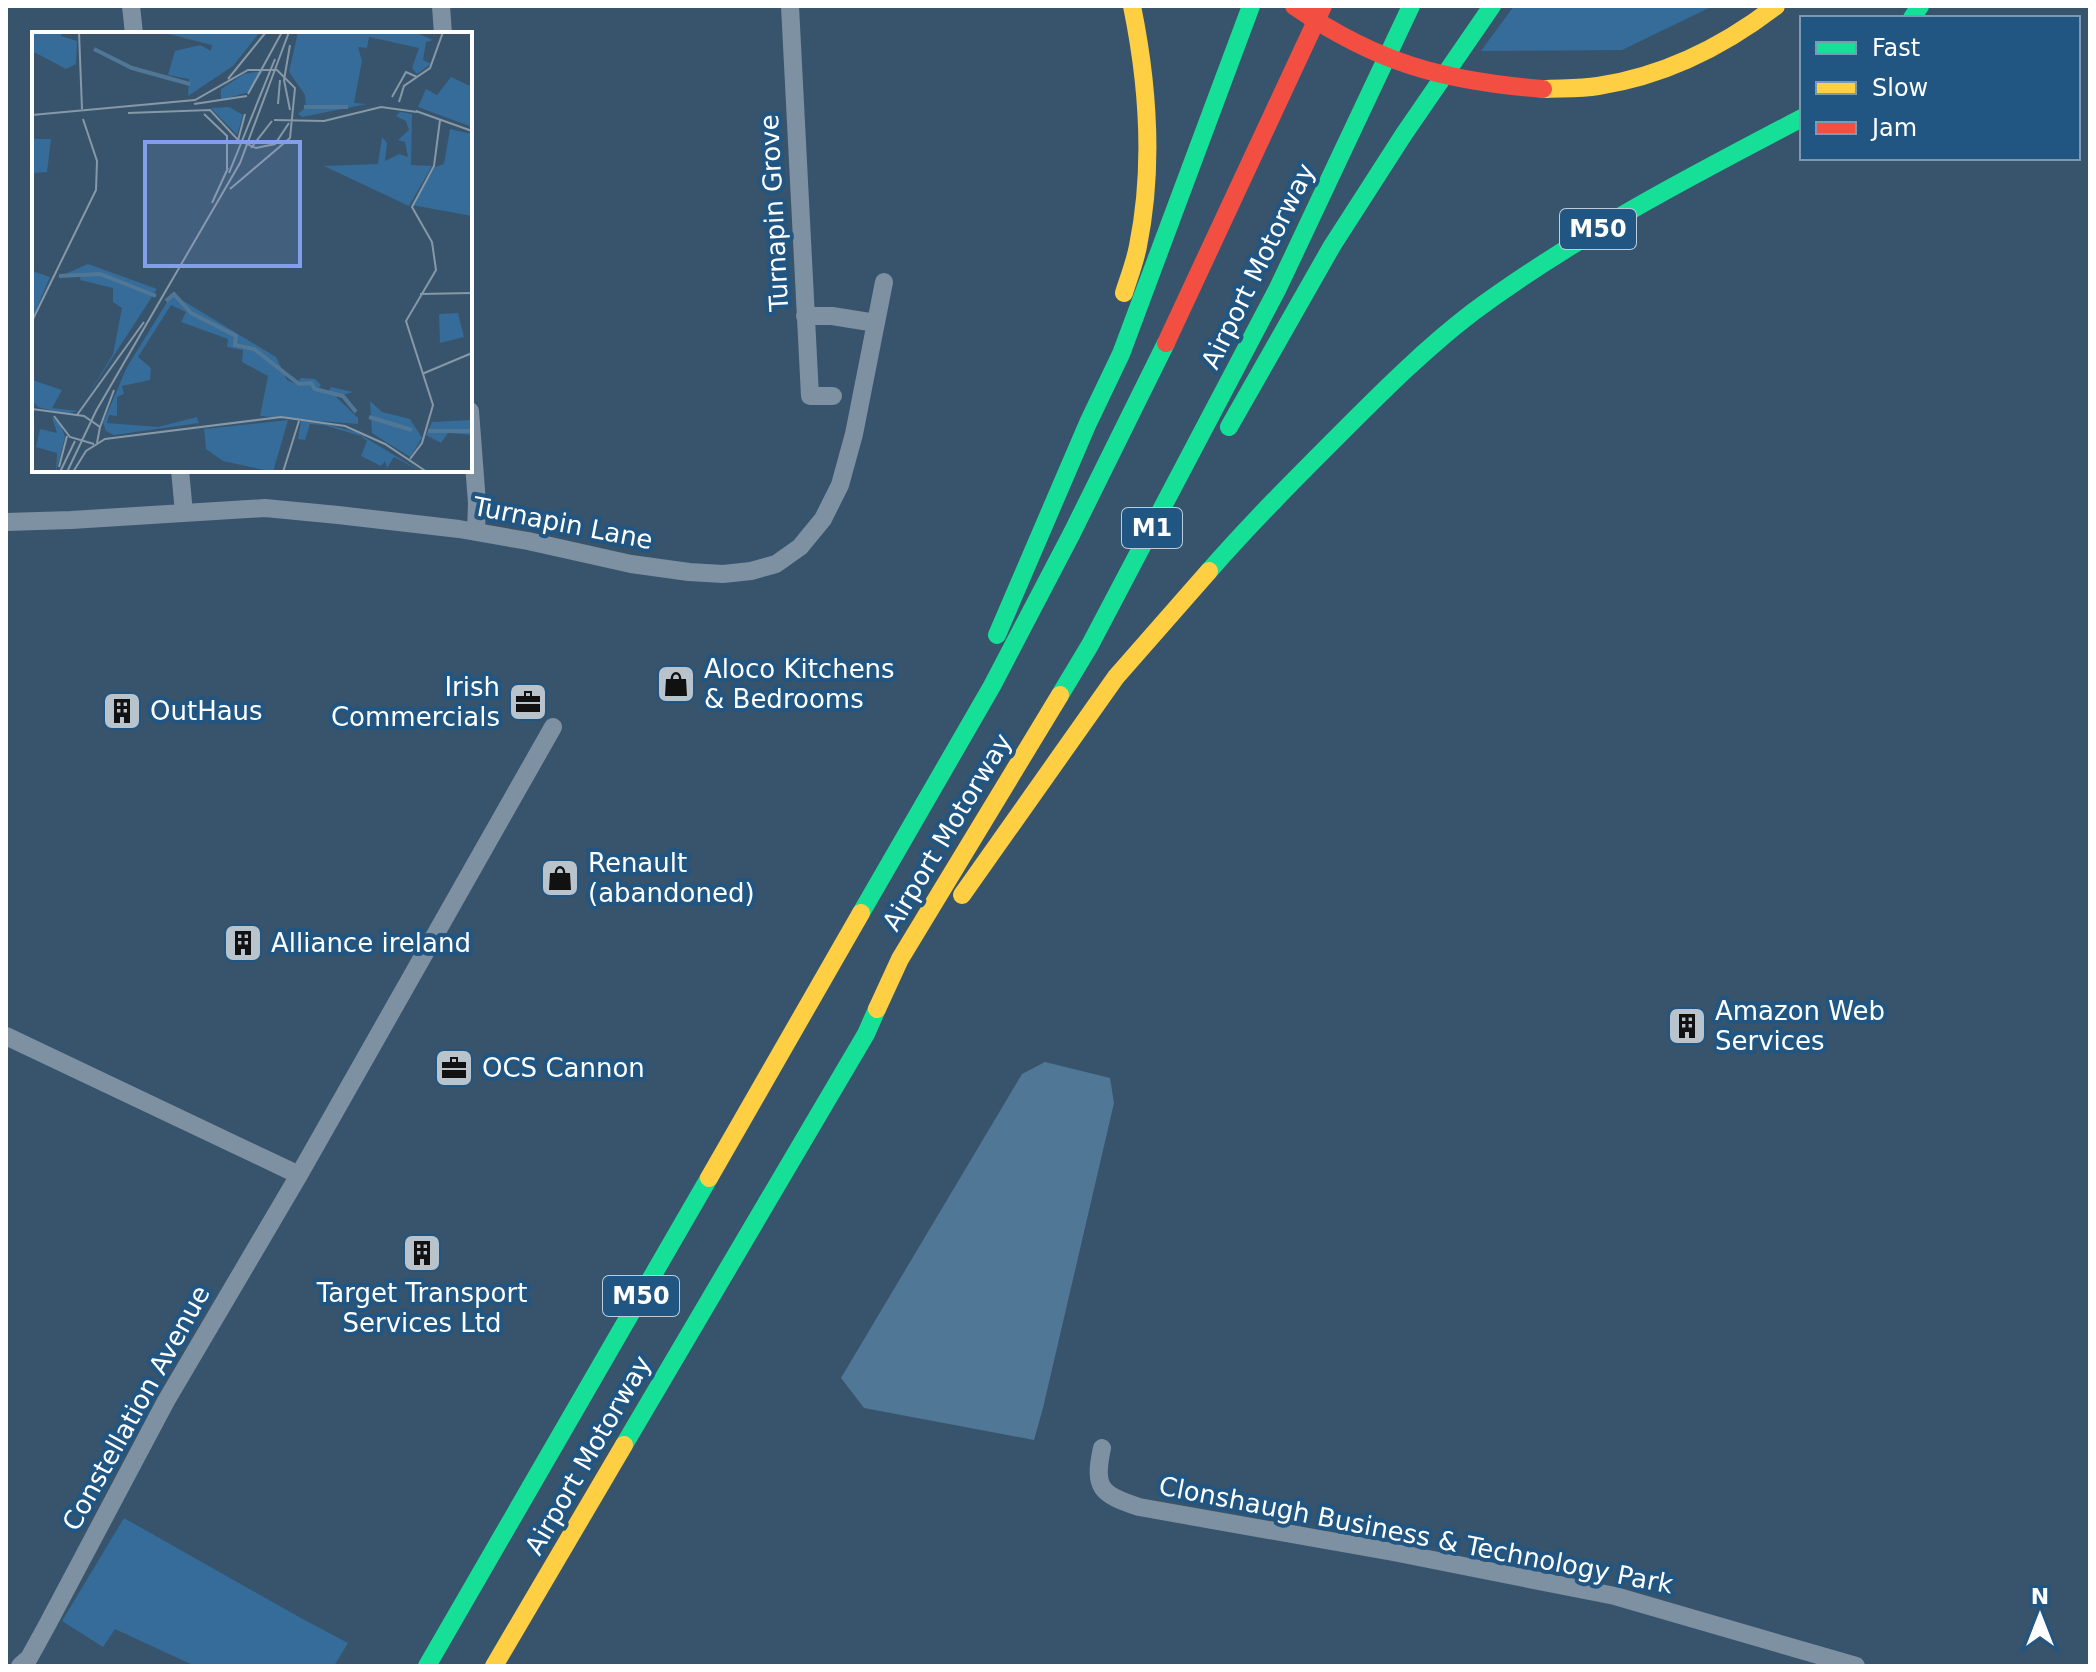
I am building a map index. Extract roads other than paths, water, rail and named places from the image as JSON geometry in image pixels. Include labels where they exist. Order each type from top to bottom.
[{"type":"highway","name":"M50","points":[[855,925],[956,727],[1088,423],[1140,236],[1147,119],[1145,82],[1132,6]]},
{"type":"highway","points":[[1088,423],[1121,354],[1251,6]]},
{"type":"highway","points":[[1294,6],[1342,37],[1388,60],[1440,76],[1498,87],[1543,89],[1596,86],[1683,63],[1717,46],[1776,6]]},
{"type":"highway","name":"Airport Motorway","points":[[427,1666],[992,686],[1072,533],[1195,283],[1323,6]]},
{"type":"highway","name":"Airport Motorway","points":[[494,1666],[866,1034],[900,959],[1090,645],[1278,288],[1411,6]]},
{"type":"highway","points":[[1218,447],[1332,246],[1492,6]]},
{"type":"highway","name":"M50","points":[[866,1034],[891,1008],[944,922],[1116,677],[1253,521],[1410,364],[1471,314],[1547,260],[1687,178],[1800,119]]},
{"type":"highway","points":[[1090,645],[1126,599],[1187,500]]},
{"type":"street","points":[[131,6],[134,32]]},
{"type":"street","points":[[441,6],[443,32]]},
{"type":"street","name":"Turnapin Grove","points":[[790,6],[810,396],[833,396]]},
{"type":"street","name":"Turnapin Lane","points":[[6,522],[265,508],[476,532],[631,564],[689,572],[723,574],[751,571],[776,564],[800,547],[823,519],[840,485],[854,434],[884,282]]},
{"type":"street","points":[[805,316],[832,316],[876,323]]},
{"type":"street","points":[[472,437],[476,532]]},
{"type":"street","points":[[180,472],[184,513]]},
{"type":"street","name":"Turnapin Lane","points":[[6,535],[71,520]]},
{"type":"street","name":"Constellation Avenue","points":[[20,1666],[29,1658],[166,1401],[299,1175],[553,727]]},
{"type":"street","points":[[6,1036],[299,1175]]},
{"type":"street","name":"Clonshaugh Business & Technology Park","points":[[1102,1448],[1097,1471],[1100,1486],[1114,1499],[1139,1507],[1393,1552],[1615,1596],[1856,1666]]},
{"type":"place","name":"Aloco Kitchens & Bedrooms","points":[[676,684]]},
{"type":"place","name":"Irish Commercials","points":[[528,702]]},
{"type":"place","name":"OutHaus","points":[[122,711]]},
{"type":"place","name":"Renault (abandoned)","points":[[560,878]]},
{"type":"place","name":"Alliance ireland","points":[[243,943]]},
{"type":"place","name":"Amazon Web Services","points":[[1687,1026]]},
{"type":"place","name":"OCS Cannon","points":[[454,1068]]},
{"type":"place","name":"Target Transport Services Ltd","points":[[422,1253]]}]
